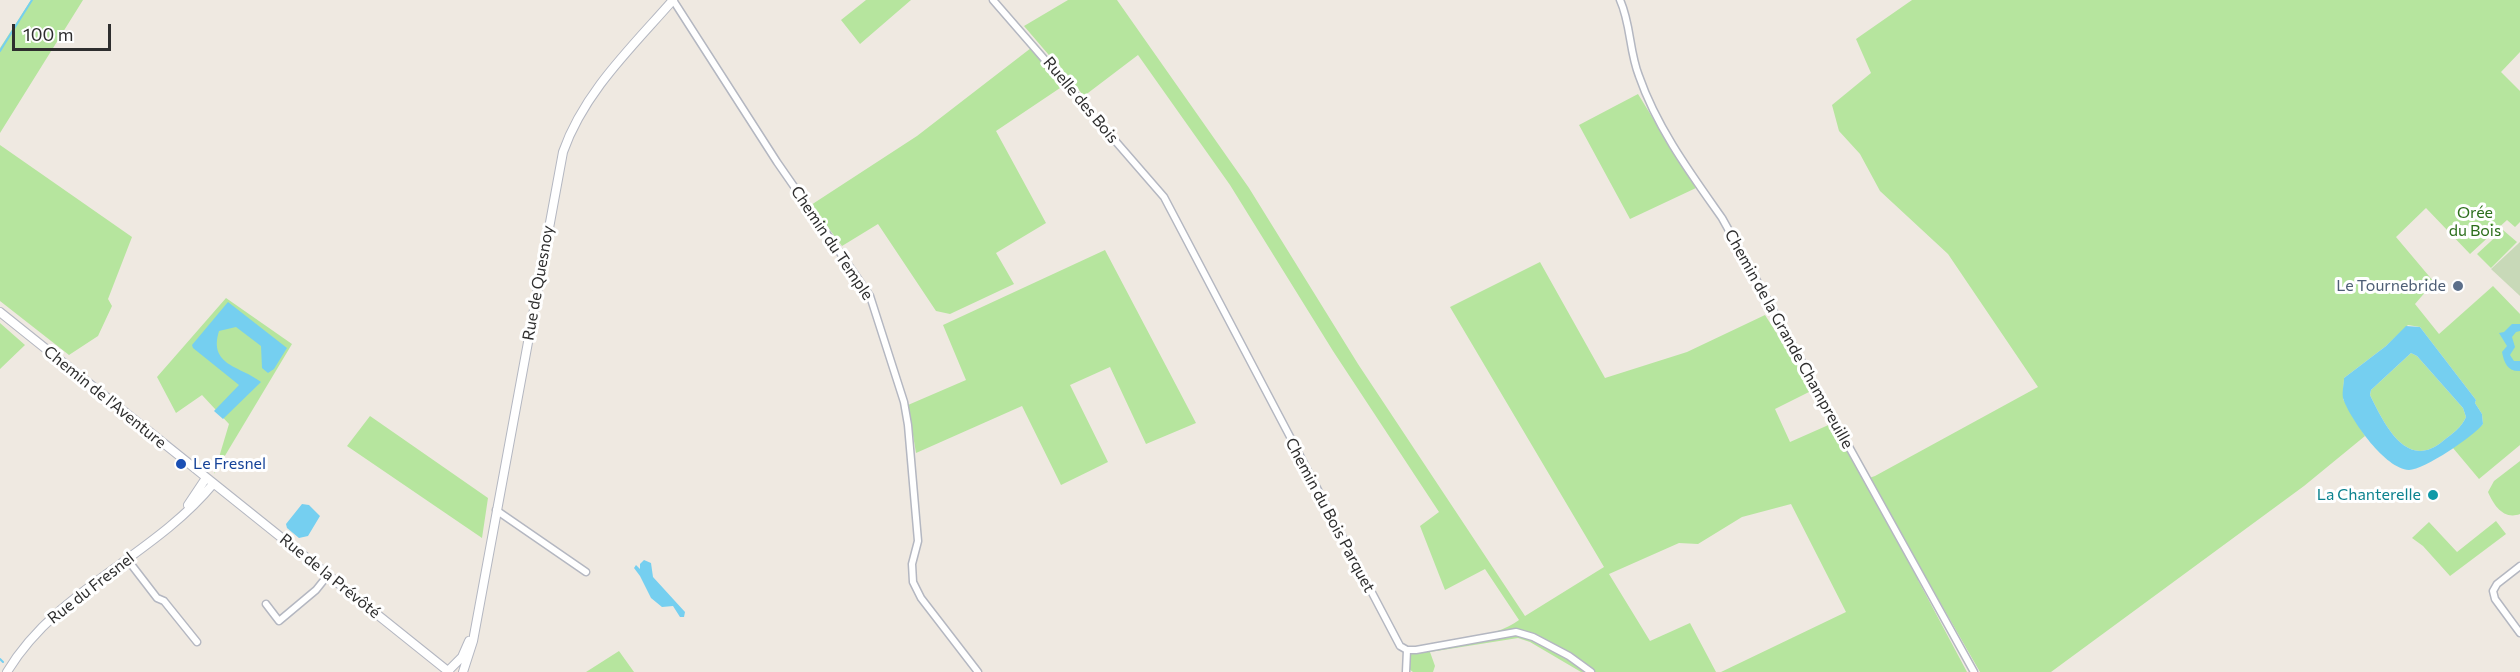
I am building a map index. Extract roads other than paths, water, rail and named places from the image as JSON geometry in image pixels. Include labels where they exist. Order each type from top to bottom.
[{"type":"street","name":"Rue de Quesnoy","points":[[463,672],[470,657],[555,191],[565,148],[575,123],[593,93],[673,0]]},
{"type":"street","name":"Chemin du Temple","points":[[673,0],[777,162],[870,296],[904,402],[908,425],[918,541],[912,564],[913,582],[921,598],[978,672]]},
{"type":"street","name":"Ruelle des Bois","points":[[993,0],[1167,202]]},
{"type":"street","name":"Chemin de la Grande Champreuille","points":[[1620,0],[1636,68],[1654,109],[1682,160],[1722,218],[1974,672]]},
{"type":"street","name":"Chemin du Bois Parquet","points":[[1167,202],[1390,631],[1397,643],[1407,650]]},
{"type":"street","name":"Chemin de l'Aventure","points":[[0,312],[210,481]]},
{"type":"street","name":"Rue du Fresnel","points":[[7,672],[41,627],[184,514],[210,481]]},
{"type":"street","name":"Rue de la Prévôté","points":[[210,481],[448,672]]},
{"type":"street","points":[[496,510],[586,572]]},
{"type":"street","points":[[127,559],[158,598],[165,601],[197,642]]},
{"type":"street","points":[[2520,566],[2497,584],[2493,591],[2495,598],[2520,633]]},
{"type":"street","points":[[266,604],[279,621],[316,590],[328,575]]},
{"type":"street","name":"Rue de Quesnoy","points":[[448,672],[466,650],[479,601]]},
{"type":"street","points":[[1406,672],[1407,650],[1459,644],[1516,632],[1533,637],[1569,656],[1591,672]]},
{"type":"water","points":[[228,302],[287,348],[274,369],[268,373],[262,368],[261,346],[236,327],[219,331],[217,343],[222,358],[228,364],[261,382],[223,419],[214,411],[239,385],[192,345]]},
{"type":"water","points":[[2512,324],[2520,324],[2520,331],[2512,337],[2515,347],[2510,355],[2514,361],[2520,361],[2520,371],[2512,370],[2507,366],[2502,352],[2507,346],[2499,333],[2504,332]]},
{"type":"water","points":[[2406,326],[2420,327],[2476,400],[2475,403],[2482,414],[2483,424],[2470,436],[2437,459],[2416,469],[2400,468],[2380,453],[2370,443],[2343,399],[2344,378],[2386,346]],"holes":[[[2411,353],[2417,356],[2463,408],[2466,417],[2459,427],[2443,441],[2430,449],[2418,451],[2407,447],[2389,430],[2370,395],[2371,390]]]},
{"type":"water","points":[[302,504],[309,505],[320,516],[308,536],[299,538],[287,528],[286,524]]},
{"type":"water","points":[[644,560],[651,563],[653,577],[685,612],[684,617],[680,617],[673,606],[662,607],[651,598],[634,568],[636,565],[640,569],[640,564]]},
{"type":"waterway","points":[[0,51],[32,0]]},
{"type":"waterway","points":[[0,659],[3,662]]},
{"type":"place","name":"Le Tournebride","points":[[2458,286]]},
{"type":"place","name":"Le Fresnel","points":[[181,464]]},
{"type":"place","name":"La Chanterelle","points":[[2433,495]]},
{"type":"park label","name":"Orée du Bois","points":[[2475,222]]}]
